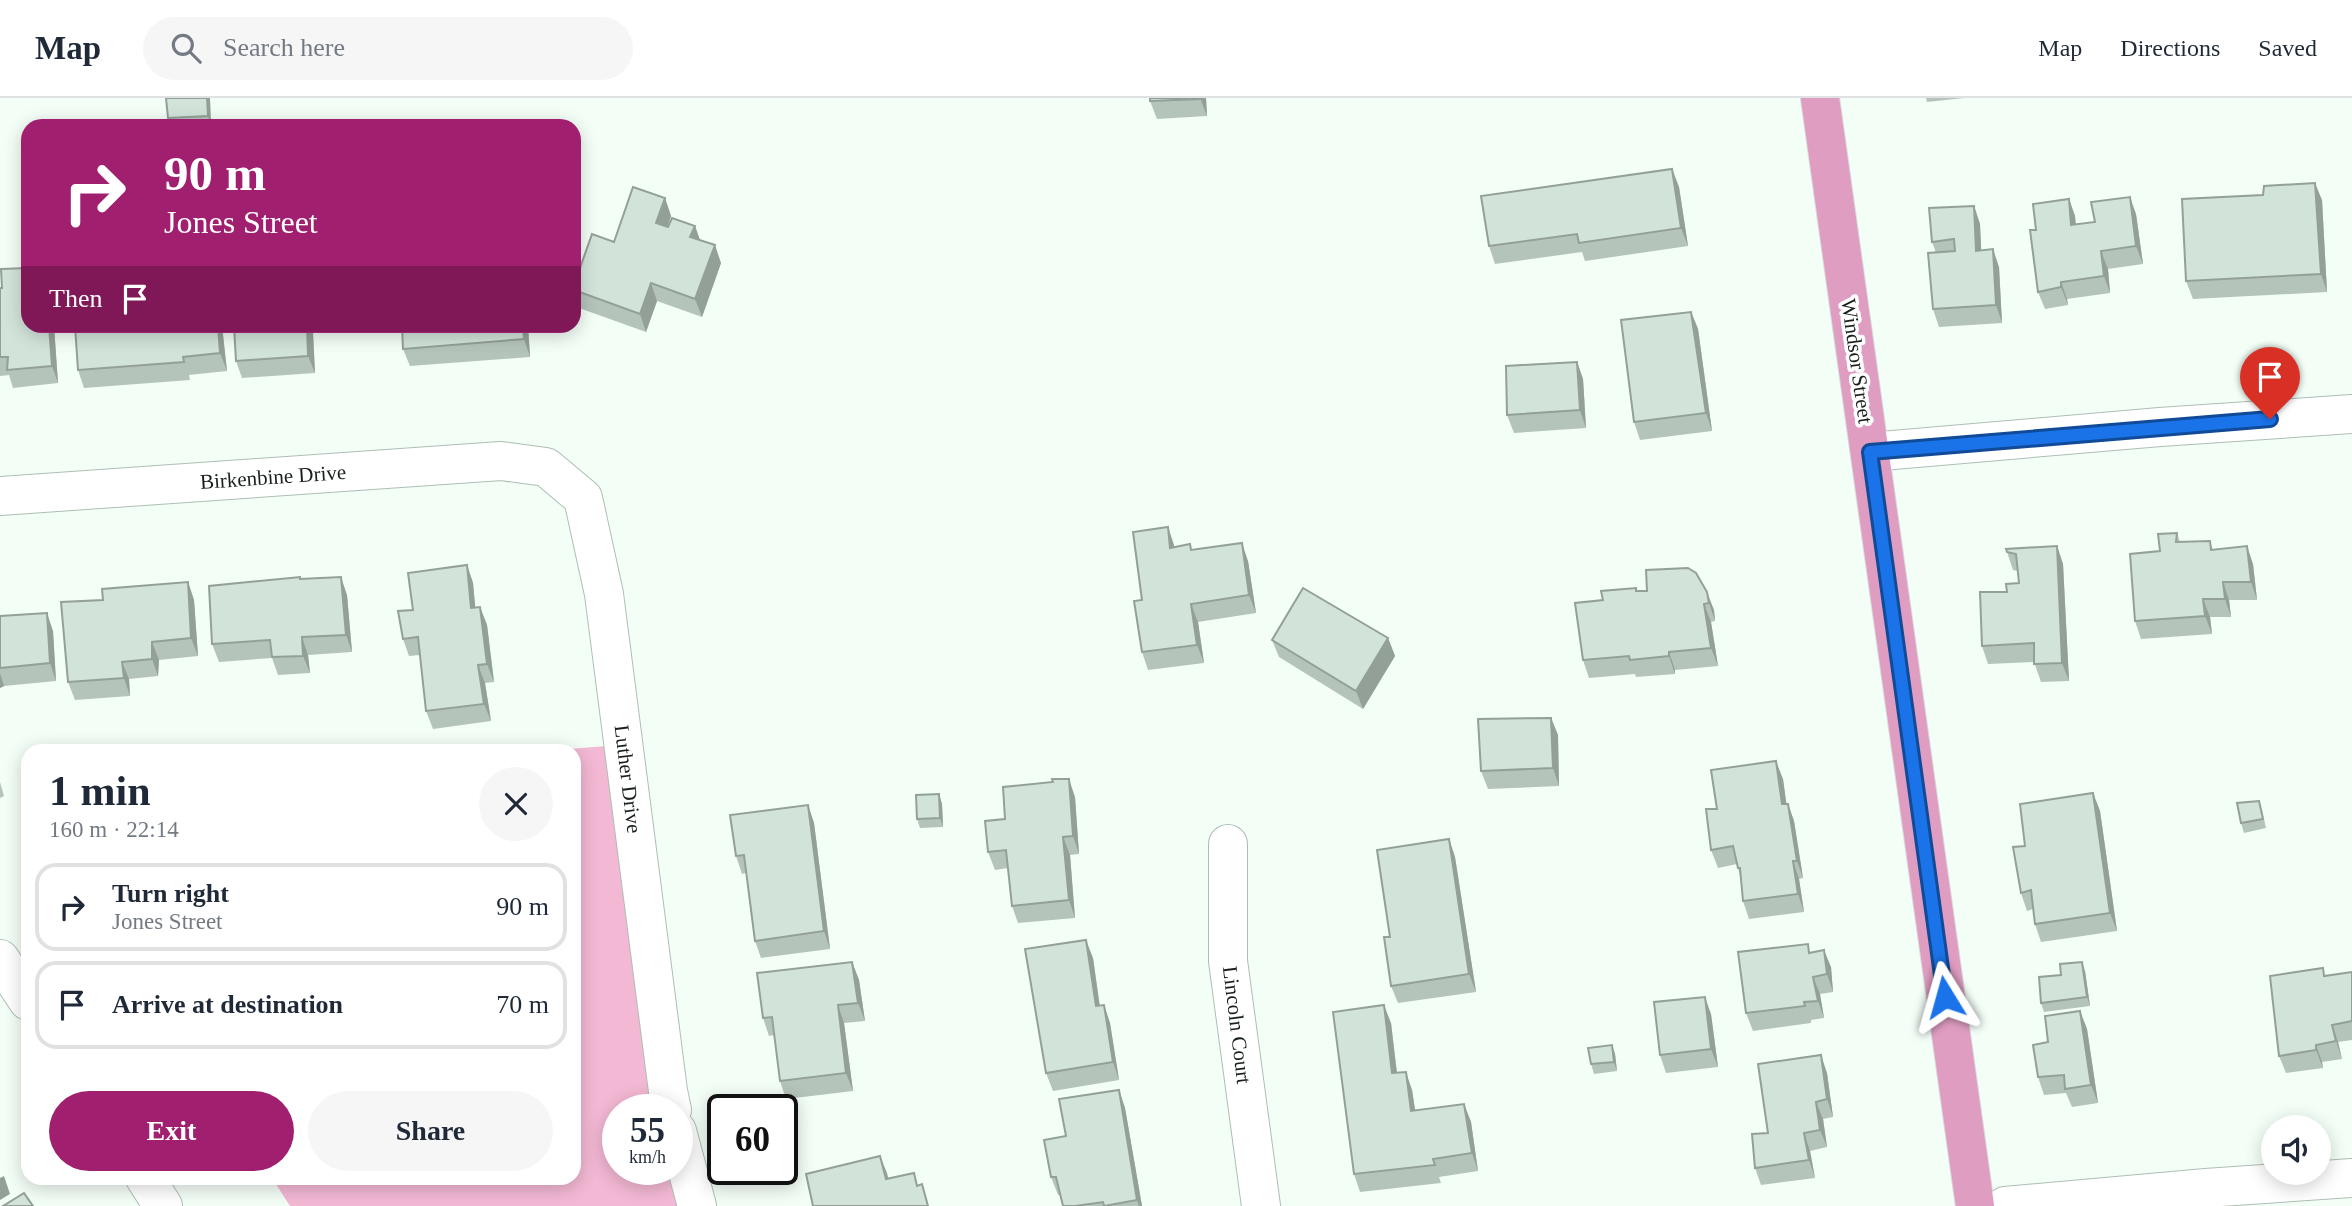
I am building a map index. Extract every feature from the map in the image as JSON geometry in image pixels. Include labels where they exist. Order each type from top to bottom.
[{"type":"main road","name":"Windsor Street","points":[[1820,98],[1975,1206]]},
{"type":"street","points":[[1870,452],[2160,427],[2352,414]]},
{"type":"street","name":"Birkenbine Drive","points":[[0,496],[501,461],[546,467]]},
{"type":"street","name":"Luther Drive","points":[[546,467],[583,498],[604,594],[669,1094]]},
{"type":"street","name":"Lincoln Court","points":[[1228,844],[1228,961],[1261,1206]]},
{"type":"street","points":[[0,958],[21,990]]},
{"type":"street","points":[[2005,1206],[2352,1178]]},
{"type":"street","points":[[150,1185],[163,1206]]},
{"type":"street","points":[[691,1185],[697,1206]]},
{"type":"shaded area","points":[[619,745],[668,1094],[602,1094],[602,1185],[685,1185],[696,1206],[290,1206],[276,1185],[581,1185],[581,748]]},
{"type":"building","points":[[166,98],[207,98],[208,116],[168,118]]},
{"type":"building","points":[[1150,98],[1200,98],[1200,99],[1150,101]]},
{"type":"building","points":[[1672,169],[1681,228],[1579,243],[1577,234],[1489,246],[1481,196]]},
{"type":"building","points":[[2315,183],[2321,274],[2186,281],[2182,199],[2263,195],[2264,186]]},
{"type":"building","points":[[633,187],[665,198],[656,223],[668,227],[672,218],[695,226],[690,237],[715,245],[695,299],[651,283],[640,314],[581,293],[581,265],[592,234],[614,242]]},
{"type":"building","points":[[2130,197],[2136,246],[2101,251],[2104,276],[2061,282],[2061,287],[2038,292],[2030,230],[2036,230],[2033,204],[2069,199],[2071,225],[2095,222],[2091,202]]},
{"type":"building","points":[[1974,206],[1976,251],[1993,249],[1996,305],[1933,309],[1928,253],[1955,251],[1954,239],[1932,242],[1929,208]]},
{"type":"building","points":[[21,268],[21,333],[50,333],[52,366],[7,370],[8,357],[0,357],[1,269]]},
{"type":"building","points":[[1691,312],[1706,413],[1634,422],[1621,320]]},
{"type":"building","points":[[75,333],[219,333],[220,353],[183,357],[184,362],[78,370]]},
{"type":"building","points":[[234,333],[307,333],[308,356],[236,361]]},
{"type":"building","points":[[402,333],[524,333],[524,339],[403,349]]},
{"type":"building","points":[[1577,362],[1580,410],[1507,415],[1506,366]]},
{"type":"building","points":[[1168,527],[1170,548],[1190,544],[1191,550],[1242,543],[1249,595],[1191,604],[1197,645],[1142,652],[1134,601],[1142,600],[1133,532]]},
{"type":"building","points":[[2177,533],[2176,542],[2210,541],[2211,550],[2247,546],[2251,582],[2223,582],[2225,599],[2203,599],[2205,616],[2135,621],[2130,554],[2160,551],[2158,534]]},
{"type":"building","points":[[2057,546],[2062,663],[2034,664],[2034,643],[1982,646],[1980,592],[2007,592],[2006,584],[2019,583],[2016,554],[2007,552],[2006,549]]},
{"type":"building","points":[[467,565],[471,608],[480,607],[487,664],[478,665],[484,704],[426,711],[418,637],[403,639],[398,611],[413,610],[408,573]]},
{"type":"building","points":[[1688,568],[1696,573],[1707,592],[1709,603],[1704,604],[1711,648],[1669,652],[1669,656],[1630,660],[1629,656],[1583,660],[1575,603],[1603,600],[1601,591],[1636,588],[1636,591],[1647,591],[1646,570]]},
{"type":"building","points":[[300,577],[341,577],[346,635],[302,637],[303,656],[272,657],[270,640],[212,644],[209,586]]},
{"type":"building","points":[[188,582],[191,638],[152,642],[152,659],[122,662],[124,678],[68,682],[61,602],[103,600],[102,589]]},
{"type":"building","points":[[1303,588],[1388,638],[1356,691],[1272,640]]},
{"type":"building","points":[[47,613],[50,663],[0,668],[0,616]]},
{"type":"building","points":[[1551,718],[1553,768],[1481,771],[1478,719]]},
{"type":"building","points":[[1776,761],[1782,804],[1788,804],[1797,861],[1793,861],[1798,894],[1743,901],[1740,868],[1733,846],[1711,850],[1706,809],[1717,809],[1711,770]]},
{"type":"building","points":[[1052,779],[1069,779],[1073,836],[1063,837],[1069,900],[1012,906],[1006,850],[988,852],[985,821],[1005,819],[1003,787],[1053,782]]},
{"type":"building","points":[[2093,793],[2110,913],[2035,924],[2031,890],[2021,893],[2013,847],[2025,846],[2020,804]]},
{"type":"building","points":[[939,794],[940,818],[917,819],[916,795]]},
{"type":"building","points":[[2259,801],[2263,819],[2241,823],[2237,803]]},
{"type":"building","points":[[808,805],[824,931],[755,941],[744,855],[736,856],[730,815]]},
{"type":"building","points":[[1449,839],[1469,974],[1391,986],[1384,937],[1390,937],[1377,850]]},
{"type":"building","points":[[1086,940],[1096,1006],[1104,1005],[1113,1062],[1046,1073],[1025,949]]},
{"type":"building","points":[[1808,944],[1809,953],[1824,950],[1827,974],[1813,977],[1818,1001],[1804,1002],[1805,1006],[1746,1013],[1738,952]]},
{"type":"building","points":[[852,962],[858,1003],[838,1005],[846,1073],[780,1081],[772,1017],[763,1018],[757,973]]},
{"type":"building","points":[[2082,962],[2087,997],[2041,1003],[2039,977],[2061,975],[2060,964]]},
{"type":"building","points":[[2323,968],[2324,976],[2352,972],[2352,1021],[2332,1025],[2336,1041],[2316,1045],[2316,1050],[2279,1056],[2270,976]]},
{"type":"building","points":[[1705,997],[1711,1049],[1660,1055],[1654,1002]]},
{"type":"building","points":[[1384,1005],[1392,1073],[1406,1072],[1411,1111],[1464,1104],[1472,1153],[1433,1159],[1435,1165],[1354,1174],[1333,1012]]},
{"type":"building","points":[[2080,1011],[2091,1085],[2065,1089],[2064,1075],[2038,1077],[2033,1045],[2048,1042],[2045,1016]]},
{"type":"building","points":[[1612,1045],[1614,1062],[1591,1064],[1588,1048]]},
{"type":"building","points":[[1821,1055],[1827,1099],[1816,1102],[1820,1130],[1804,1133],[1809,1160],[1755,1168],[1752,1134],[1768,1133],[1758,1064]]},
{"type":"building","points":[[1119,1090],[1137,1200],[1104,1206],[1103,1202],[1063,1206],[1056,1177],[1051,1177],[1044,1140],[1066,1136],[1059,1099]]},
{"type":"building","points":[[880,1156],[886,1179],[914,1173],[917,1186],[922,1184],[928,1206],[813,1206],[806,1174]]},
{"type":"building","points":[[24,1193],[33,1206],[3,1206]]},
{"type":"route","points":[[1945,997],[1870,452],[2270,419]]}]
